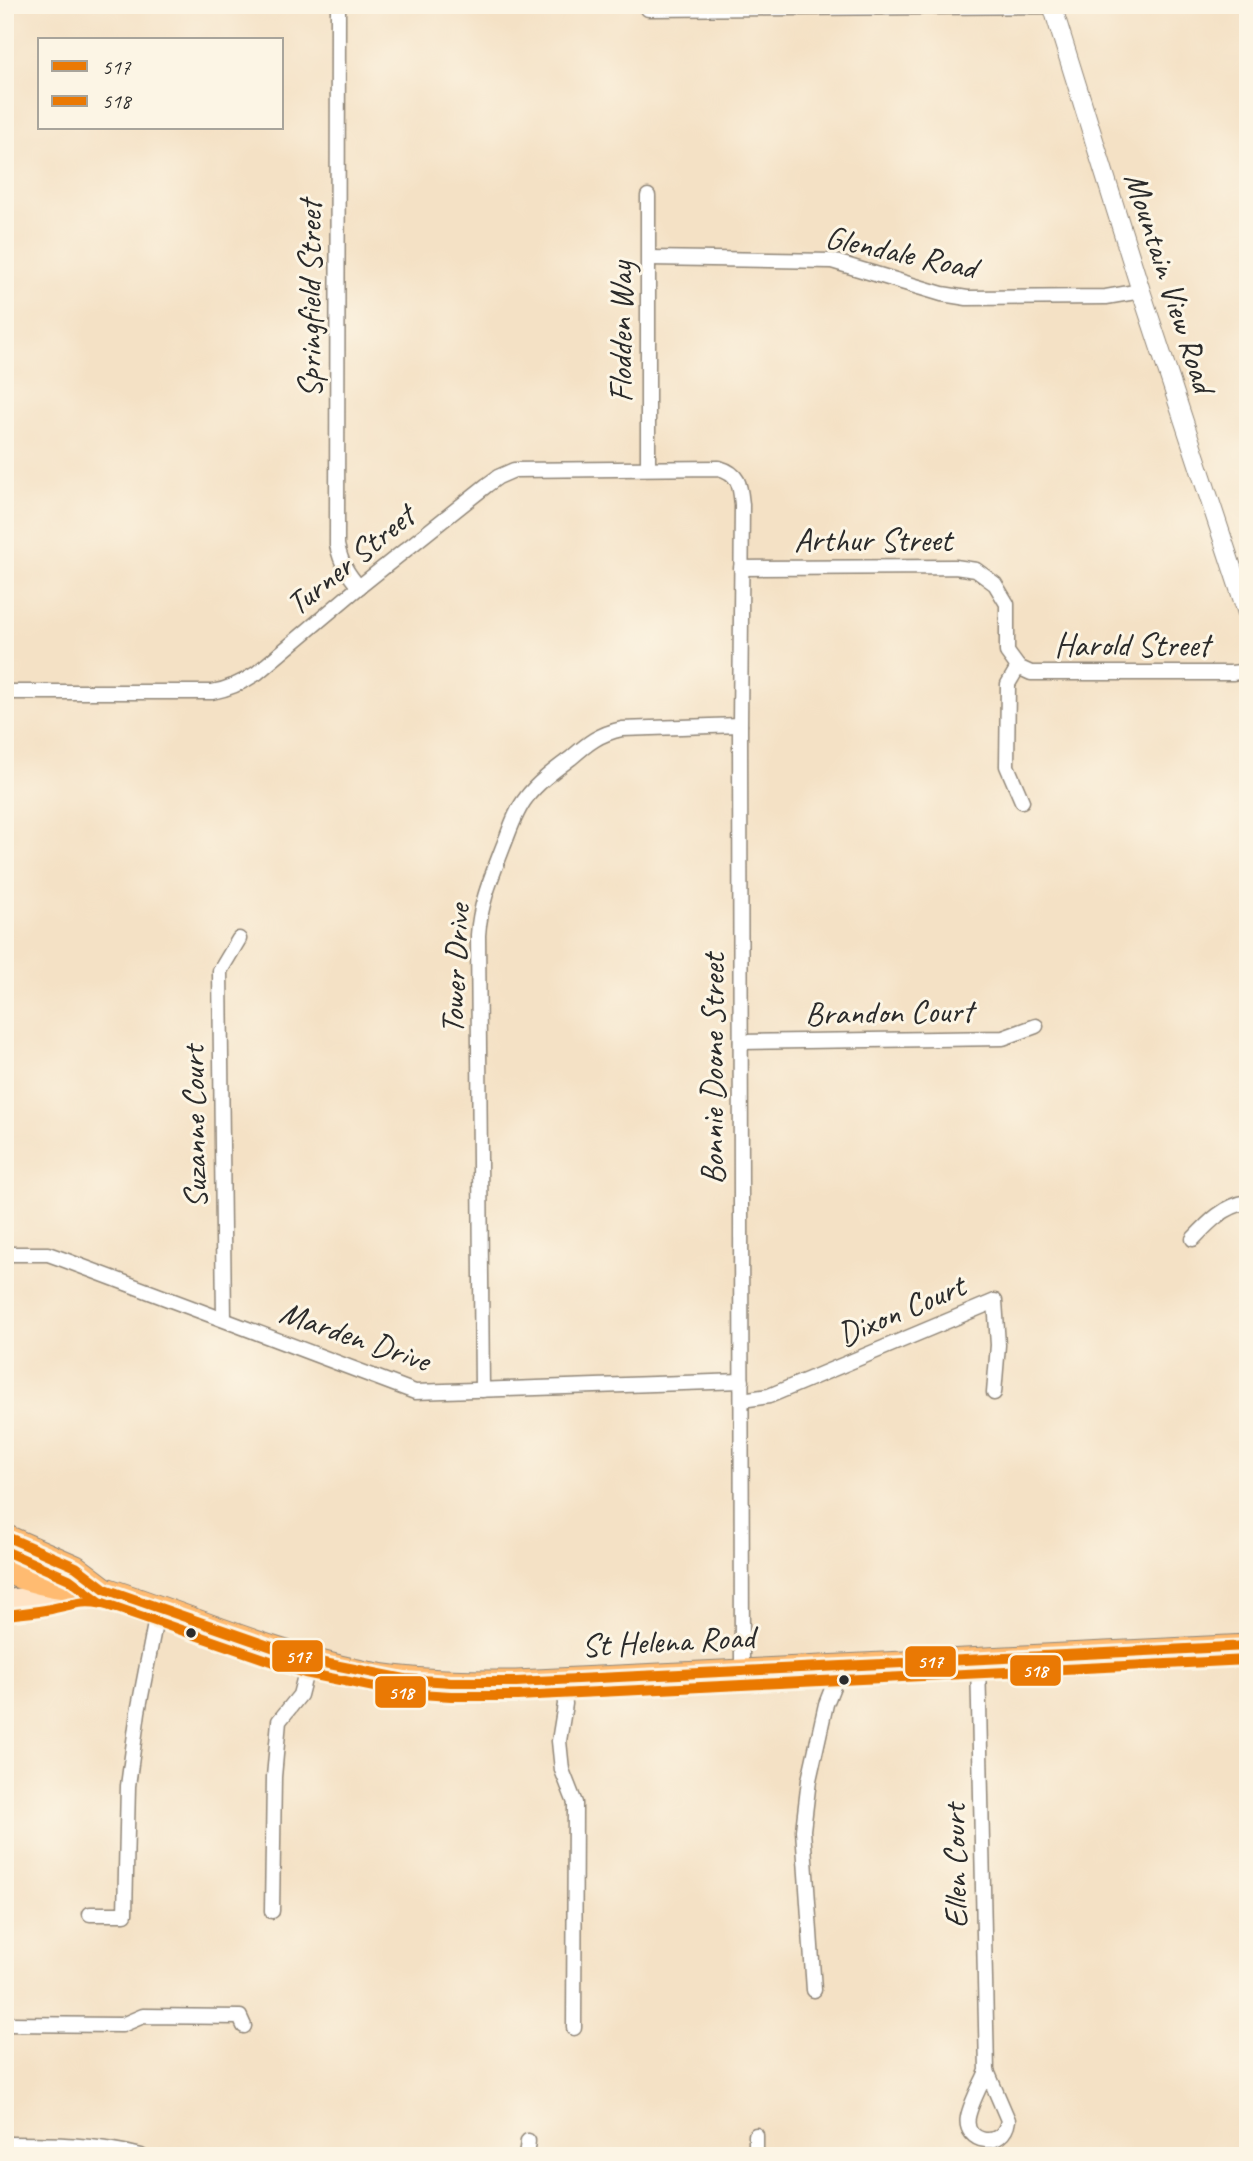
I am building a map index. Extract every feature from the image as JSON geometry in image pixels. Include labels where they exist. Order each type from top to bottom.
[{"type":"main road","name":"St Helena Road","points":[[5,1536],[76,1567],[105,1589],[239,1637],[309,1660],[405,1679],[451,1682],[563,1679],[1248,1646]]},
{"type":"main road","name":"St Helena Road","points":[[5,1572],[47,1585],[105,1589]]},
{"type":"main road","points":[[5,1601],[49,1595],[73,1588]]},
{"type":"street","name":"Springfield Street","points":[[338,5],[337,545],[340,561],[359,587]]},
{"type":"street","points":[[648,9],[1052,6]]},
{"type":"street","name":"Mountain View Road","points":[[1052,6],[1141,291],[1248,617]]},
{"type":"street","name":"Flodden Way","points":[[648,196],[648,468]]},
{"type":"street","name":"Glendale Road","points":[[650,258],[831,261],[942,294],[967,298],[1106,297],[1141,291]]},
{"type":"street","name":"Turner Street","points":[[5,692],[212,692],[243,683],[359,587],[506,472],[536,468],[719,468],[729,471]]},
{"type":"street","name":"Bonnie Doone Street","points":[[729,471],[736,478],[741,491],[742,1670]]},
{"type":"street","name":"Arthur Street","points":[[741,568],[955,566],[976,570],[995,584],[1007,604],[1007,652],[1018,667]]},
{"type":"street","points":[[1018,667],[1008,684],[1007,766],[1022,801]]},
{"type":"street","name":"Harold Street","points":[[1018,667],[1031,673],[1248,671]]},
{"type":"street","name":"Tower Drive","points":[[482,1390],[478,935],[484,897],[515,817],[536,786],[589,742],[604,733],[622,729],[740,725]]},
{"type":"street","name":"Suzanne Court","points":[[224,1319],[220,971],[239,939]]},
{"type":"street","name":"Brandon Court","points":[[741,1042],[1003,1038],[1036,1026]]},
{"type":"street","points":[[1193,1239],[1225,1209],[1248,1202]]},
{"type":"street","name":"Marden Drive","points":[[5,1254],[48,1254],[406,1390],[429,1393],[742,1381]]},
{"type":"street","name":"Dixon Court","points":[[742,1400],[769,1396],[995,1301],[998,1345],[994,1393]]},
{"type":"street","points":[[90,1914],[125,1914],[128,1786],[138,1712],[158,1608]]},
{"type":"street","name":"Ellen Court","points":[[978,1659],[987,2071]]},
{"type":"street","points":[[272,1911],[274,1777],[279,1721],[300,1695],[309,1660]]},
{"type":"street","points":[[814,1990],[803,1829],[809,1780],[827,1704],[841,1666]]},
{"type":"street","points":[[563,1679],[565,1704],[559,1741],[562,1770],[575,1803],[574,2028]]},
{"type":"street","points":[[5,2024],[122,2025],[143,2016],[240,2017],[244,2026]]},
{"type":"street","points":[[755,2156],[756,2135]]},
{"type":"street","points":[[526,2156],[528,2141]]},
{"type":"street","points":[[5,2144],[63,2144],[125,2151],[141,2156]]},
{"type":"transit line","name":"517","points":[[5,1536],[76,1567],[105,1589],[309,1660],[405,1679],[516,1682],[1248,1646]]},
{"type":"transit line","name":"518","points":[[5,1551],[69,1579],[100,1602],[305,1673],[404,1693],[517,1696],[1248,1660]]},
{"type":"transit line","name":"518","points":[[7,1615],[83,1602],[116,1608]]}]
